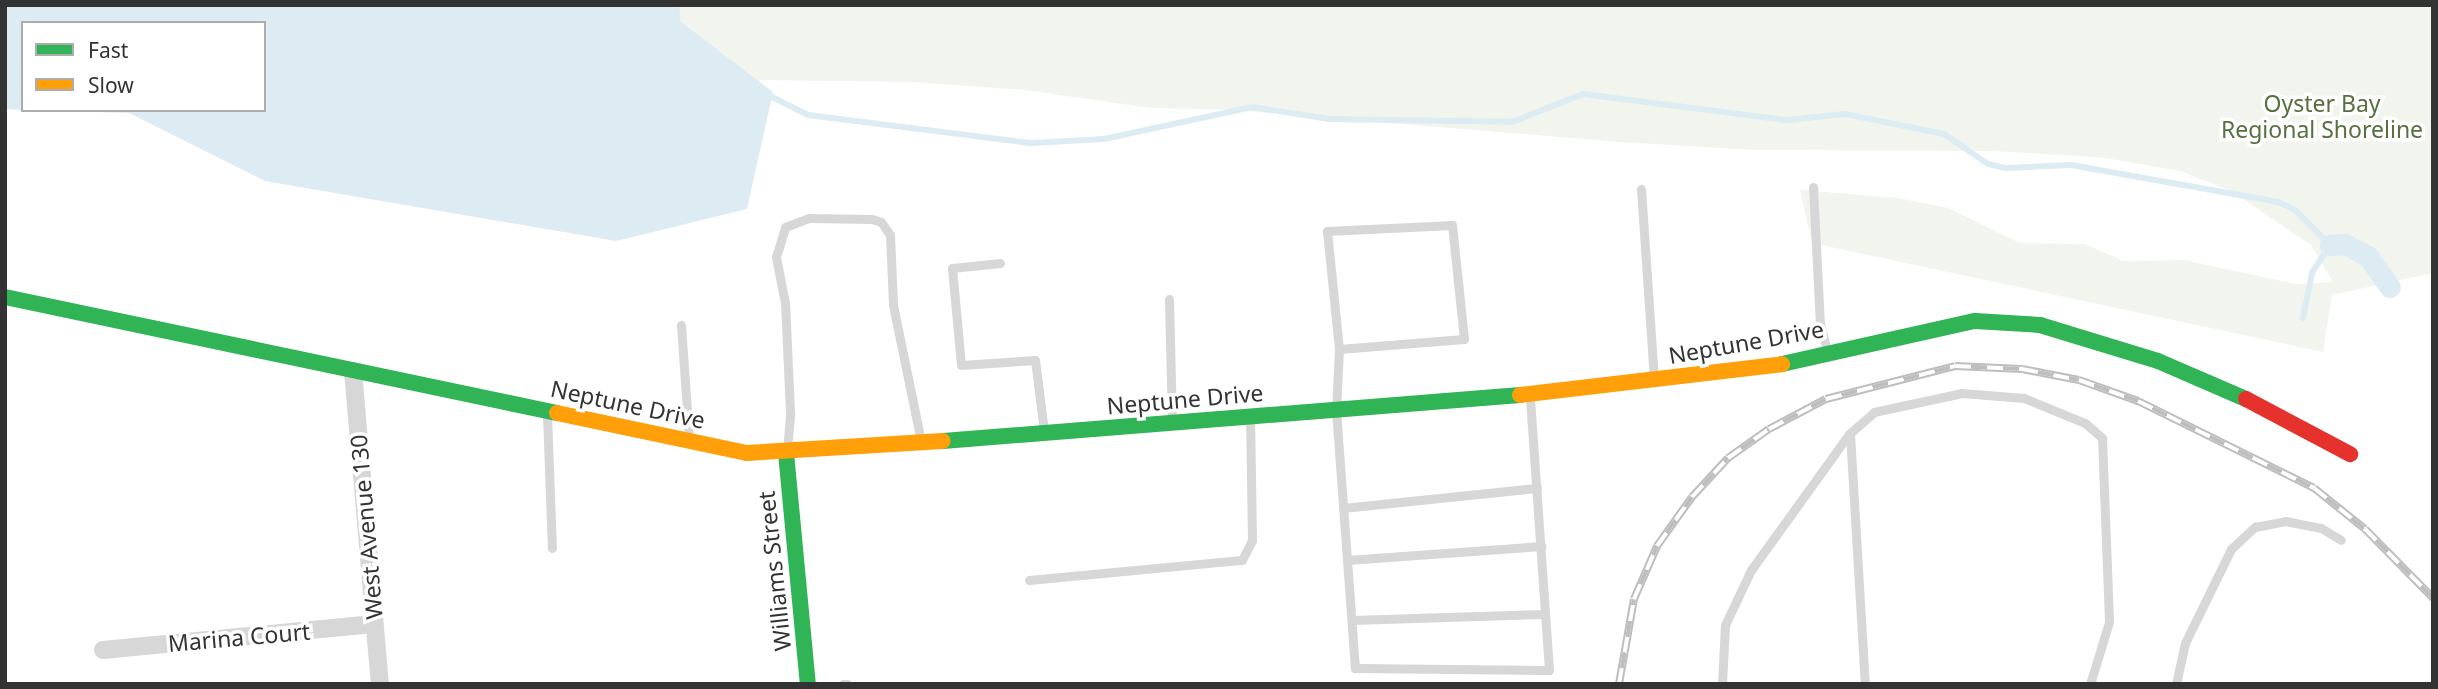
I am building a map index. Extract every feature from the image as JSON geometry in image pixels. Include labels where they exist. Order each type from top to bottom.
[{"type":"street","name":"Neptune Drive","points":[[5,297],[747,453],[786,453],[921,443],[1530,394],[1654,381],[1782,364],[1975,321],[2040,326],[2158,360],[2259,405],[2350,454]]},
{"type":"street","name":"West Avenue 130","points":[[353,370],[380,684]]},
{"type":"street","name":"Williams Street","points":[[786,453],[808,684]]},
{"type":"street","name":"Marina Court","points":[[103,650],[374,624]]},
{"type":"lane","points":[[1813,187],[1820,324],[1828,352]]},
{"type":"lane","points":[[1641,189],[1654,381]]},
{"type":"lane","points":[[786,453],[790,412],[785,303],[776,257],[785,227],[809,218],[872,219],[881,222],[890,234],[893,306],[921,443]]},
{"type":"lane","points":[[1339,349],[1464,339],[1452,225],[1327,231],[1339,349],[1336,410],[1355,668],[1549,670],[1530,394]]},
{"type":"lane","points":[[1000,263],[952,268],[961,365],[1035,360],[1045,433]]},
{"type":"lane","points":[[1169,299],[1172,423]]},
{"type":"lane","points":[[681,325],[689,440]]},
{"type":"lane","points":[[1722,684],[1724,625],[1751,570],[1850,434],[1874,412],[1962,393],[2024,398],[2085,422],[2102,439],[2109,622],[2090,684]]},
{"type":"lane","points":[[547,411],[552,548]]},
{"type":"lane","points":[[1028,580],[1242,560],[1252,540],[1250,416]]},
{"type":"lane","points":[[1850,434],[1865,684]]},
{"type":"lane","points":[[1343,508],[1537,488]]},
{"type":"lane","points":[[2176,684],[2185,643],[2231,549],[2255,527],[2285,521],[2321,528],[2341,540]]},
{"type":"lane","points":[[1347,560],[1541,547]]},
{"type":"lane","points":[[1352,620],[1545,614]]},
{"type":"green space","name":"Oyster Bay Regional Shoreline","points":[[645,5],[2433,5],[2433,273],[2332,295],[2323,352],[1812,243],[1800,190],[1898,198],[1948,208],[2020,243],[2085,244],[2123,261],[2184,260],[2296,284],[2333,282],[2311,245],[2231,191],[2180,171],[2105,158],[1997,151],[1756,150],[1620,142],[1234,110],[1151,108],[1025,90],[912,82],[764,80],[692,90]]},
{"type":"shaded area","points":[[5,5],[679,5],[681,22],[773,92],[747,209],[616,241],[265,181],[129,113],[97,112],[266,112],[266,21],[21,21],[21,110],[5,109]]},
{"type":"waterway","points":[[766,94],[808,115],[1031,143],[1104,139],[1252,107],[1329,119],[1512,122],[1583,94],[1787,120],[1845,114],[1944,134],[1988,164],[2006,168],[2071,165],[2279,202],[2295,210],[2330,245],[2312,273],[2303,318]]},
{"type":"waterway","points":[[2330,245],[2345,244],[2368,256],[2390,287]]},
{"type":"railway","points":[[1619,684],[1634,599],[1657,546],[1692,497],[1728,458],[1769,429],[1826,399],[1955,366],[2022,369],[2079,380],[2138,401],[2314,488],[2365,529],[2433,598]]},
{"type":"traffic: fast","points":[[5,297],[557,413]]},
{"type":"traffic: fast","points":[[1782,364],[1975,321],[2040,325],[2158,361],[2246,399]]},
{"type":"traffic: fast","points":[[943,441],[1520,395]]},
{"type":"traffic: fast","points":[[786,453],[808,684]]},
{"type":"traffic: slow","points":[[1520,395],[1782,364]]},
{"type":"traffic: slow","points":[[557,413],[747,453],[943,441]]},
{"type":"traffic: jam","points":[[2246,399],[2350,454]]}]
